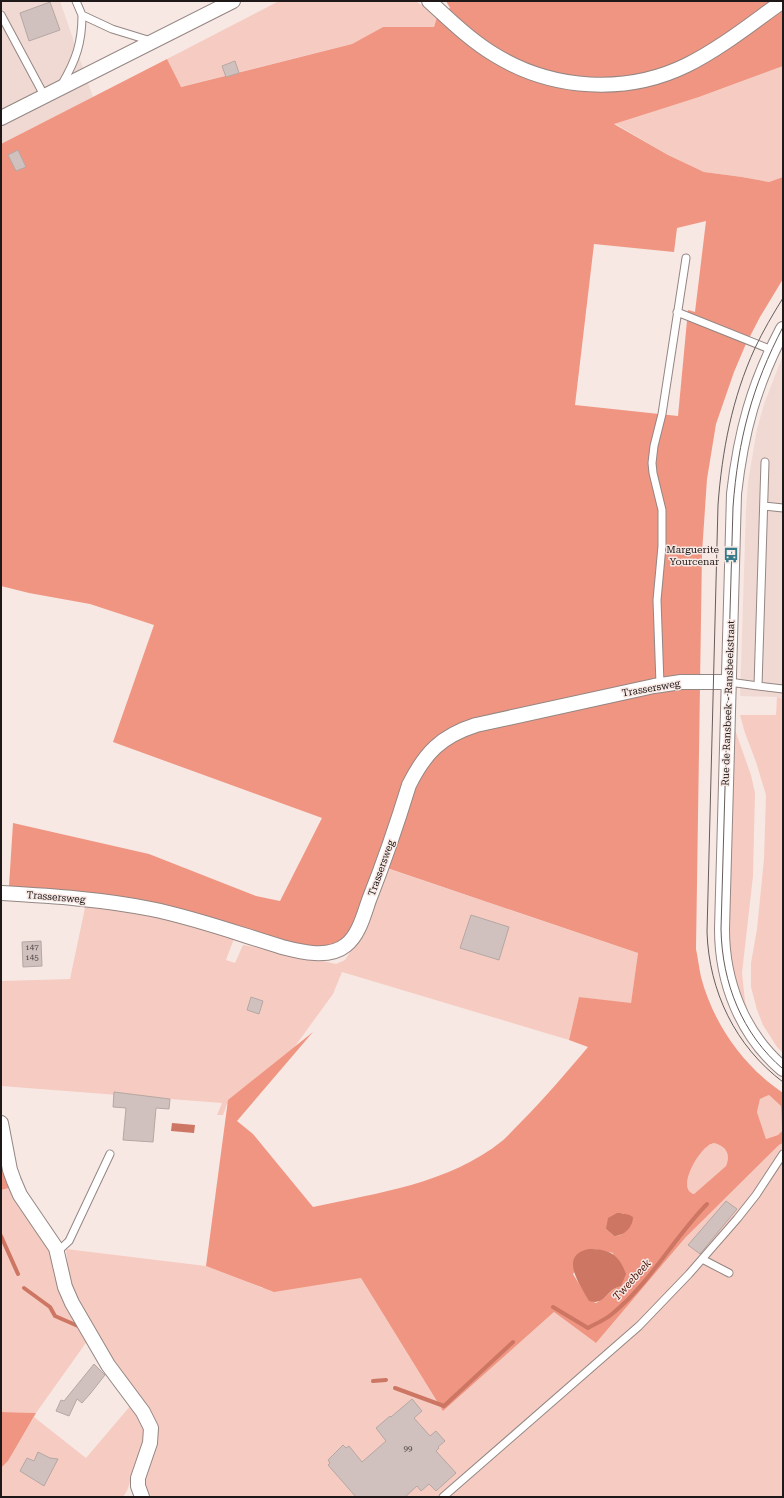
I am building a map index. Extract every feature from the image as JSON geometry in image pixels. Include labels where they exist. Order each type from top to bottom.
[{"type":"street","points":[[1,118],[153,41],[215,5],[233,1]]},
{"type":"street","points":[[429,1],[473,40],[505,61],[531,72],[558,80],[583,84],[604,85],[640,81],[668,74],[708,53],[783,1]]},
{"type":"street","name":"Rue de Ransbeek - Ransbeekstraat","points":[[783,328],[772,350],[751,403],[738,464],[733,522],[722,929],[725,968],[742,1018],[762,1047],[783,1069]]},
{"type":"street","name":"Trassersweg","points":[[1,894],[66,898],[151,909],[291,949],[319,953],[339,950],[348,944],[360,924],[384,860],[409,785],[426,756],[438,744],[457,732],[476,724],[660,684],[681,682],[729,682]]},
{"type":"street","points":[[1,1123],[10,1170],[16,1188],[52,1239],[58,1252],[65,1287],[72,1303],[108,1365],[143,1412],[151,1428],[150,1443],[138,1478],[138,1486],[142,1497]]},
{"type":"lane","points":[[60,89],[74,63],[82,32],[82,15],[76,1]]},
{"type":"lane","points":[[1,15],[45,97]]},
{"type":"lane","points":[[82,15],[112,29],[153,41]]},
{"type":"lane","points":[[660,684],[657,600],[662,552],[662,510],[652,463],[654,446],[662,414],[686,258]]},
{"type":"lane","points":[[678,312],[772,350]]},
{"type":"lane","points":[[758,686],[765,462]]},
{"type":"lane","points":[[764,506],[783,508]]},
{"type":"lane","points":[[729,682],[783,689]]},
{"type":"lane","points":[[58,1252],[69,1241],[110,1154]]},
{"type":"lane","points":[[443,1497],[639,1326],[702,1260],[747,1206],[783,1154]]},
{"type":"lane","points":[[702,1260],[728,1273]]},
{"type":"shaded area","points":[[1,1],[60,1],[93,97],[1,144]]},
{"type":"shaded area","points":[[279,1],[416,1],[437,17],[434,27],[383,27],[352,44],[180,87],[167,59]]},
{"type":"shaded area","points":[[446,1],[783,1],[783,66],[699,97],[614,124],[668,155],[704,172],[769,182],[783,177],[783,279],[760,317],[734,372],[716,424],[707,479],[702,553],[696,949],[706,994],[722,1027],[743,1057],[755,1070],[783,1093],[783,1143],[779,1145],[685,1238],[596,1343],[554,1312],[443,1411],[361,1278],[274,1292],[206,1266],[228,1100],[313,1032],[237,1121],[253,1134],[313,1207],[387,1191],[436,1177],[481,1156],[502,1141],[538,1104],[588,1047],[569,1040],[579,997],[631,1003],[638,953],[387,868],[359,918],[346,935],[334,943],[321,947],[288,946],[9,886],[13,823],[149,854],[256,896],[280,901],[322,818],[113,742],[154,625],[90,604],[29,593],[1,586],[1,144],[167,59],[181,87],[352,44],[383,27],[434,27],[437,17],[450,8]],"holes":[[[706,221],[695,312],[688,310],[678,416],[575,405],[594,244],[674,252],[677,228]],[[769,1095],[781,1106],[782,1131],[778,1135],[766,1139],[757,1112],[760,1099]],[[714,1143],[724,1148],[728,1154],[726,1166],[694,1194],[689,1191],[687,1185],[690,1170],[699,1155],[709,1145]],[[623,1213],[627,1216],[621,1235],[614,1236],[606,1229]],[[594,1249],[613,1253],[617,1287],[602,1300],[596,1303],[589,1300],[573,1274]]]},
{"type":"shaded area","points":[[783,66],[783,177],[769,182],[704,172],[668,155],[614,123],[699,97]]},
{"type":"shaded area","points":[[783,355],[783,699],[777,697],[740,696],[748,482],[757,429],[764,404]]},
{"type":"shaded area","points":[[777,697],[783,699],[783,1053],[777,1047],[763,1025],[757,1010],[751,987],[751,963],[757,929],[764,859],[766,795],[740,715],[776,715]]},
{"type":"shaded area","points":[[733,724],[751,775],[755,793],[753,876],[742,973],[745,1001],[751,1021],[746,1016],[727,958]]},
{"type":"shaded area","points":[[386,868],[638,953],[631,1004],[579,997],[569,1040],[342,972],[333,994],[293,1049],[232,1104],[227,1104],[223,1115],[217,1115],[222,1103],[1,1086],[1,981],[70,979],[86,903],[112,906],[235,936],[226,960],[235,963],[243,945],[285,952],[336,964],[345,960],[350,952]]},
{"type":"shaded area","points":[[769,1095],[781,1106],[782,1131],[778,1135],[766,1139],[757,1112],[760,1099]]},
{"type":"shaded area","points":[[172,1123],[195,1125],[194,1133],[171,1131]]},
{"type":"shaded area","points":[[714,1143],[722,1146],[728,1154],[726,1166],[694,1194],[689,1191],[687,1185],[690,1170],[699,1155],[709,1145]]},
{"type":"shaded area","points":[[783,1143],[783,1497],[150,1497],[145,1491],[144,1472],[153,1453],[156,1421],[118,1368],[82,1309],[70,1285],[66,1249],[206,1266],[245,1280],[262,1288],[300,1282],[361,1278],[443,1411],[554,1312],[596,1343],[685,1238],[779,1145]]},
{"type":"shaded area","points":[[1,1150],[9,1188],[1,1190]]},
{"type":"shaded area","points":[[9,1188],[47,1244],[65,1300],[88,1340],[36,1413],[1,1412],[1,1190]]},
{"type":"shaded area","points":[[617,1213],[633,1217],[633,1221],[624,1233],[614,1236],[606,1229],[608,1218]]},
{"type":"shaded area","points":[[589,1249],[602,1250],[612,1254],[620,1262],[626,1274],[621,1286],[612,1290],[603,1299],[595,1302],[589,1301],[577,1279],[573,1264],[575,1257],[580,1252]]},
{"type":"shaded area","points":[[131,1405],[142,1419],[146,1434],[127,1491],[123,1497],[1,1497],[1,1468],[8,1461],[34,1417],[86,1458]]},
{"type":"shaded area","points":[[1,1412],[36,1413],[8,1461],[1,1468]]},
{"type":"building","points":[[50,2],[60,30],[29,41],[20,13]]},
{"type":"building","points":[[235,61],[239,73],[226,77],[222,66]]},
{"type":"building","points":[[18,150],[26,167],[16,171],[8,155]]},
{"type":"building","points":[[471,915],[509,927],[499,960],[460,948]]},
{"type":"building","points":[[41,941],[42,966],[23,967],[22,942]]},
{"type":"building","points":[[251,997],[263,1001],[259,1014],[247,1010]]},
{"type":"building","points":[[114,1092],[170,1099],[169,1109],[156,1108],[153,1142],[123,1140],[126,1108],[113,1107]]},
{"type":"building","points":[[726,1201],[737,1209],[700,1254],[688,1245]]},
{"type":"building","points":[[94,1364],[105,1375],[90,1394],[82,1403],[77,1399],[69,1416],[56,1411],[61,1400],[64,1401]]},
{"type":"building","points":[[412,1399],[422,1411],[414,1418],[430,1436],[436,1431],[445,1441],[436,1451],[456,1473],[436,1491],[429,1484],[421,1491],[417,1486],[405,1497],[356,1497],[328,1465],[330,1463],[328,1460],[343,1445],[346,1448],[349,1446],[362,1462],[386,1441],[376,1428]]},
{"type":"building","points":[[38,1452],[50,1458],[58,1459],[44,1486],[20,1471],[27,1458],[34,1461]]},
{"type":"waterway","name":"Tweebeek","points":[[553,1307],[588,1328],[612,1314],[638,1289],[707,1204]]},
{"type":"waterway","points":[[1,1236],[18,1274]]},
{"type":"waterway","name":"Tweebeek","points":[[24,1288],[50,1307],[55,1316],[78,1326]]},
{"type":"waterway","name":"Tweebeek","points":[[395,1388],[444,1406],[513,1342]]},
{"type":"waterway","name":"Tweebeek","points":[[373,1381],[386,1380]]},
{"type":"tram line","points":[[783,298],[758,342],[740,386],[729,425],[722,465],[718,505],[707,932],[713,975],[719,996],[728,1016],[738,1034],[751,1052],[766,1068],[783,1082]]},
{"type":"tram line","points":[[783,327],[763,371],[748,414],[735,482],[733,507],[721,929],[725,969],[737,1006],[756,1040],[783,1069]]},
{"type":"place","name":"Marguerite Yourcenar","points":[[731,555]]}]
